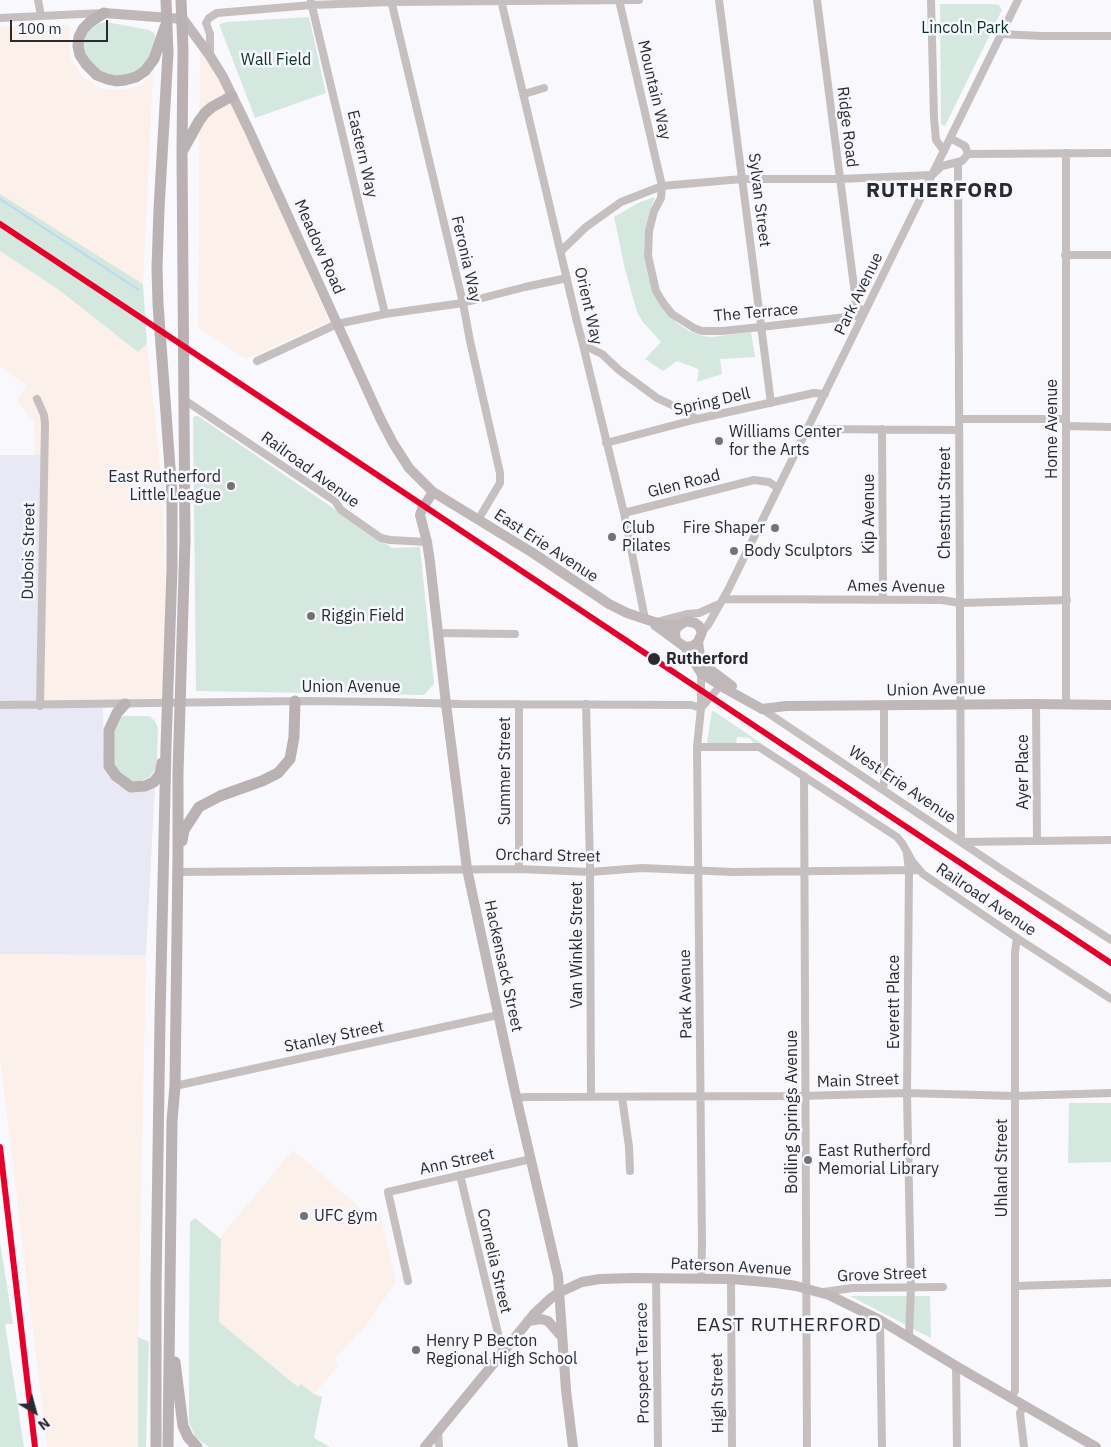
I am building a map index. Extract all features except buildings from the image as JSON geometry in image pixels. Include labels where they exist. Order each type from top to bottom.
[{"type":"highway","points":[[166,0],[175,18],[182,152],[184,295],[184,540],[172,1121],[168,1447]]},
{"type":"highway","points":[[104,13],[83,29],[78,41],[79,50],[86,64],[102,78],[116,81],[131,79],[148,68],[175,18],[181,0]]},
{"type":"highway","points":[[156,1447],[156,1276],[166,746],[171,621],[172,495],[157,268],[167,87],[175,18]]},
{"type":"highway","points":[[182,152],[205,113],[232,96]]},
{"type":"highway","points":[[178,858],[184,830],[199,807],[220,796],[262,781],[278,773],[290,759],[294,737],[294,701]]},
{"type":"highway","points":[[125,704],[117,713],[109,730],[109,766],[116,776],[130,787],[145,786],[154,782],[160,774],[166,746]]},
{"type":"highway","points":[[170,1316],[183,1426],[188,1437],[197,1447]]},
{"type":"main road","points":[[104,13],[175,18]]},
{"type":"main road","name":"Meadow Road","points":[[175,18],[210,56],[232,96],[267,168],[393,444],[409,468],[433,492]]},
{"type":"main road","name":"East Erie Avenue","points":[[433,492],[533,553],[609,604],[650,621],[667,626],[678,626]]},
{"type":"main road","name":"Hackensack Street","points":[[433,492],[420,515],[427,542],[467,869],[516,1098],[558,1276],[561,1336],[572,1447]]},
{"type":"main road","name":"East Erie Avenue","points":[[650,621],[676,640]]},
{"type":"main road","points":[[700,637],[693,646],[685,647],[676,640],[675,632],[678,626],[686,621],[692,621],[698,625],[700,637],[699,652],[702,669],[762,709]]},
{"type":"main road","name":"West Erie Avenue","points":[[685,647],[702,669],[720,686],[762,709]]},
{"type":"main road","name":"Union Avenue","points":[[762,709],[786,706],[1111,705]]},
{"type":"main road","name":"Paterson Avenue","points":[[425,1447],[503,1354],[528,1321],[558,1292],[582,1282],[600,1279],[656,1278],[731,1279],[776,1283],[822,1292],[846,1302],[909,1336],[956,1366],[1096,1447]]},
{"type":"main road","points":[[528,1321],[541,1319],[548,1321],[561,1336]]},
{"type":"street","points":[[38,0],[41,16]]},
{"type":"street","name":"Mountain Way","points":[[619,0],[662,186]]},
{"type":"street","points":[[210,56],[210,34],[206,23],[209,18],[217,13],[311,2],[639,0]]},
{"type":"street","name":"Sylvan Street","points":[[719,0],[771,403]]},
{"type":"street","name":"Ridge Road","points":[[817,0],[856,302],[863,315]]},
{"type":"street","points":[[931,0],[934,118],[936,140],[944,151]]},
{"type":"street","name":"Park Avenue","points":[[700,637],[720,602],[808,429],[1017,0]]},
{"type":"street","name":"Feronia Way","points":[[391,1],[463,303],[500,473],[500,483],[478,520]]},
{"type":"street","name":"Orient Way","points":[[502,1],[577,322],[650,621]]},
{"type":"street","name":"Eastern Way","points":[[311,2],[385,314]]},
{"type":"street","points":[[0,18],[104,13]]},
{"type":"street","points":[[1001,34],[1111,36]]},
{"type":"street","points":[[524,94],[544,88]]},
{"type":"street","points":[[950,138],[965,146],[968,154]]},
{"type":"street","name":"Home Avenue","points":[[1066,153],[1066,704]]},
{"type":"street","points":[[968,154],[1111,153]]},
{"type":"street","points":[[561,251],[586,227],[621,202],[662,186],[742,179],[840,179],[932,175],[942,166],[958,163],[966,158],[968,154]]},
{"type":"street","name":"Chestnut Street","points":[[958,163],[961,842]]},
{"type":"street","name":"The Terrace","points":[[662,186],[661,198],[654,211],[649,231],[648,256],[656,291],[672,314],[702,331],[722,331],[863,315]]},
{"type":"street","points":[[1065,255],[1111,255]]},
{"type":"street","points":[[257,361],[338,324],[385,314],[463,303],[567,278]]},
{"type":"street","points":[[583,345],[602,354],[619,370],[657,398],[697,419]]},
{"type":"street","name":"Spring Dell","points":[[606,443],[697,419],[814,393],[825,394]]},
{"type":"street","name":"Dubois Street","points":[[37,399],[46,424],[40,706]]},
{"type":"street","name":"Railroad Avenue","points":[[183,399],[335,501],[341,510],[381,538],[427,542]]},
{"type":"street","points":[[959,419],[1111,426]]},
{"type":"street","points":[[808,429],[958,430]]},
{"type":"street","name":"Kip Avenue","points":[[882,429],[883,600]]},
{"type":"street","name":"Glen Road","points":[[624,513],[754,480],[770,482],[778,488]]},
{"type":"street","name":"Ames Avenue","points":[[720,602],[942,600],[960,603],[1067,600]]},
{"type":"street","points":[[650,621],[699,613],[720,602]]},
{"type":"street","name":"Park Avenue","points":[[692,621],[703,617],[720,602]]},
{"type":"street","points":[[438,633],[515,634]]},
{"type":"street","name":"Park Avenue","points":[[700,1279],[702,1244],[697,747],[702,669]]},
{"type":"street","points":[[701,708],[720,686]]},
{"type":"street","name":"Union Avenue","points":[[0,705],[40,706],[294,701],[691,705],[701,708]]},
{"type":"street","name":"Summer Street","points":[[519,704],[519,869]]},
{"type":"street","name":"Van Winkle Street","points":[[586,704],[590,872],[591,1097]]},
{"type":"street","name":"Ayer Place","points":[[1036,704],[1037,840]]},
{"type":"street","points":[[883,790],[884,706]]},
{"type":"street","name":"West Erie Avenue","points":[[762,709],[1111,940]]},
{"type":"street","name":"Railroad Avenue","points":[[697,747],[759,747],[897,838],[923,874],[1111,1000]]},
{"type":"street","name":"Boiling Springs Avenue","points":[[804,776],[807,1447]]},
{"type":"street","points":[[961,842],[1111,840]]},
{"type":"street","name":"Everett Place","points":[[906,849],[909,871],[908,1093],[911,1287],[909,1336]]},
{"type":"street","name":"Orchard Street","points":[[177,872],[467,869],[590,872],[642,868],[698,871],[919,870]]},
{"type":"street","name":"Uhland Street","points":[[1011,1397],[1016,1391],[1015,952],[1017,938]]},
{"type":"street","name":"Stanley Street","points":[[174,1086],[498,1014]]},
{"type":"street","name":"Main Street","points":[[516,1098],[805,1096],[908,1093],[1015,1096],[1111,1093]]},
{"type":"street","points":[[622,1097],[629,1147],[630,1171]]},
{"type":"street","name":"Ann Street","points":[[408,1281],[388,1192],[531,1159]]},
{"type":"street","name":"Cornelia Street","points":[[460,1175],[503,1354]]},
{"type":"street","name":"Prospect Terrace","points":[[656,1278],[658,1447]]},
{"type":"street","name":"High Street","points":[[731,1279],[732,1447]]},
{"type":"street","points":[[1016,1286],[1111,1283]]},
{"type":"street","name":"Grove Street","points":[[822,1292],[852,1288],[943,1287]]},
{"type":"street","points":[[880,1320],[882,1447]]},
{"type":"street","points":[[956,1366],[956,1447]]},
{"type":"street","points":[[1024,1405],[1020,1413],[1024,1447]]},
{"type":"street","points":[[438,1431],[439,1447]]},
{"type":"shaded area","points":[[69,25],[70,57],[81,75],[101,89],[119,90],[141,86],[153,72],[143,284],[0,194],[0,27]]},
{"type":"shaded area","points":[[200,47],[239,114],[329,321],[246,359],[198,327]]},
{"type":"shaded area","points":[[0,251],[59,290],[138,352],[147,344],[163,495],[168,704],[40,706],[34,422],[17,401],[26,385],[0,367]]},
{"type":"shaded area","points":[[0,455],[43,455],[40,706],[103,707],[104,765],[109,776],[116,784],[125,789],[155,785],[146,955],[0,954]]},
{"type":"shaded area","points":[[0,954],[146,955],[138,1337],[138,1447],[47,1447],[0,1058]]},
{"type":"shaded area","points":[[293,1150],[364,1212],[379,1210],[396,1282],[366,1325],[334,1360],[339,1365],[314,1394],[301,1384],[298,1387],[219,1322],[217,1306],[219,1245],[222,1235]]},
{"type":"green space","name":"Lincoln Park","points":[[940,4],[993,4],[999,5],[1002,10],[945,126],[941,124]]},
{"type":"green space","name":"Wall Field","points":[[309,17],[326,93],[255,118],[219,24]]},
{"type":"green space","points":[[106,22],[149,30],[154,33],[156,39],[155,47],[141,70],[119,78],[94,68],[82,49],[84,34],[94,25]]},
{"type":"green space","points":[[0,194],[143,284],[147,344],[138,352],[59,290],[0,251]]},
{"type":"green space","points":[[655,197],[645,232],[644,256],[654,294],[677,323],[689,331],[702,336],[712,337],[751,332],[755,357],[720,359],[722,374],[697,382],[699,370],[696,368],[677,361],[663,371],[645,359],[661,342],[642,321],[637,312],[625,269],[614,217],[638,203]]},
{"type":"green space","name":"Riggin Field","points":[[198,416],[392,548],[420,547],[434,684],[424,695],[196,691],[193,418]]},
{"type":"green space","points":[[712,711],[761,743],[754,744],[750,738],[737,737],[736,743],[709,744],[707,742]]},
{"type":"green space","points":[[124,716],[151,717],[158,728],[156,768],[150,777],[138,782],[125,780],[114,764],[113,729],[119,718]]},
{"type":"green space","points":[[1069,1103],[1111,1103],[1111,1162],[1068,1163]]},
{"type":"green space","points":[[195,1218],[221,1239],[219,1322],[298,1387],[301,1384],[314,1394],[322,1397],[314,1438],[330,1447],[209,1447],[195,1437],[189,1422],[189,1324],[190,1222]]},
{"type":"green space","points":[[0,1242],[13,1324],[5,1324],[24,1447],[0,1447]]},
{"type":"green space","points":[[850,1296],[930,1296],[931,1338]]},
{"type":"green space","points":[[138,1337],[149,1342],[146,1447],[138,1447]]},
{"type":"waterway","points":[[0,199],[139,290]]},
{"type":"transit line","points":[[0,224],[1111,963]]},
{"type":"transit line","points":[[0,1147],[35,1447]]},
{"type":"place","name":"Williams Center for the Arts","points":[[719,441]]},
{"type":"place","name":"East Rutherford Little League","points":[[231,486]]},
{"type":"place","name":"Fire Shaper","points":[[775,528]]},
{"type":"place","name":"Club Pilates","points":[[612,537]]},
{"type":"place","name":"Body Sculptors","points":[[734,551]]},
{"type":"place","name":"Riggin Field","points":[[311,616]]},
{"type":"place","name":"Rutherford","points":[[654,659]]},
{"type":"place","name":"East Rutherford Memorial Library","points":[[808,1160]]},
{"type":"place","name":"UFC gym","points":[[304,1216]]},
{"type":"place","name":"Henry P Becton Regional High School","points":[[416,1350]]},
{"type":"district","name":"RUTHERFORD","points":[[940,191]]},
{"type":"district","name":"EAST RUTHERFORD","points":[[789,1326]]}]
